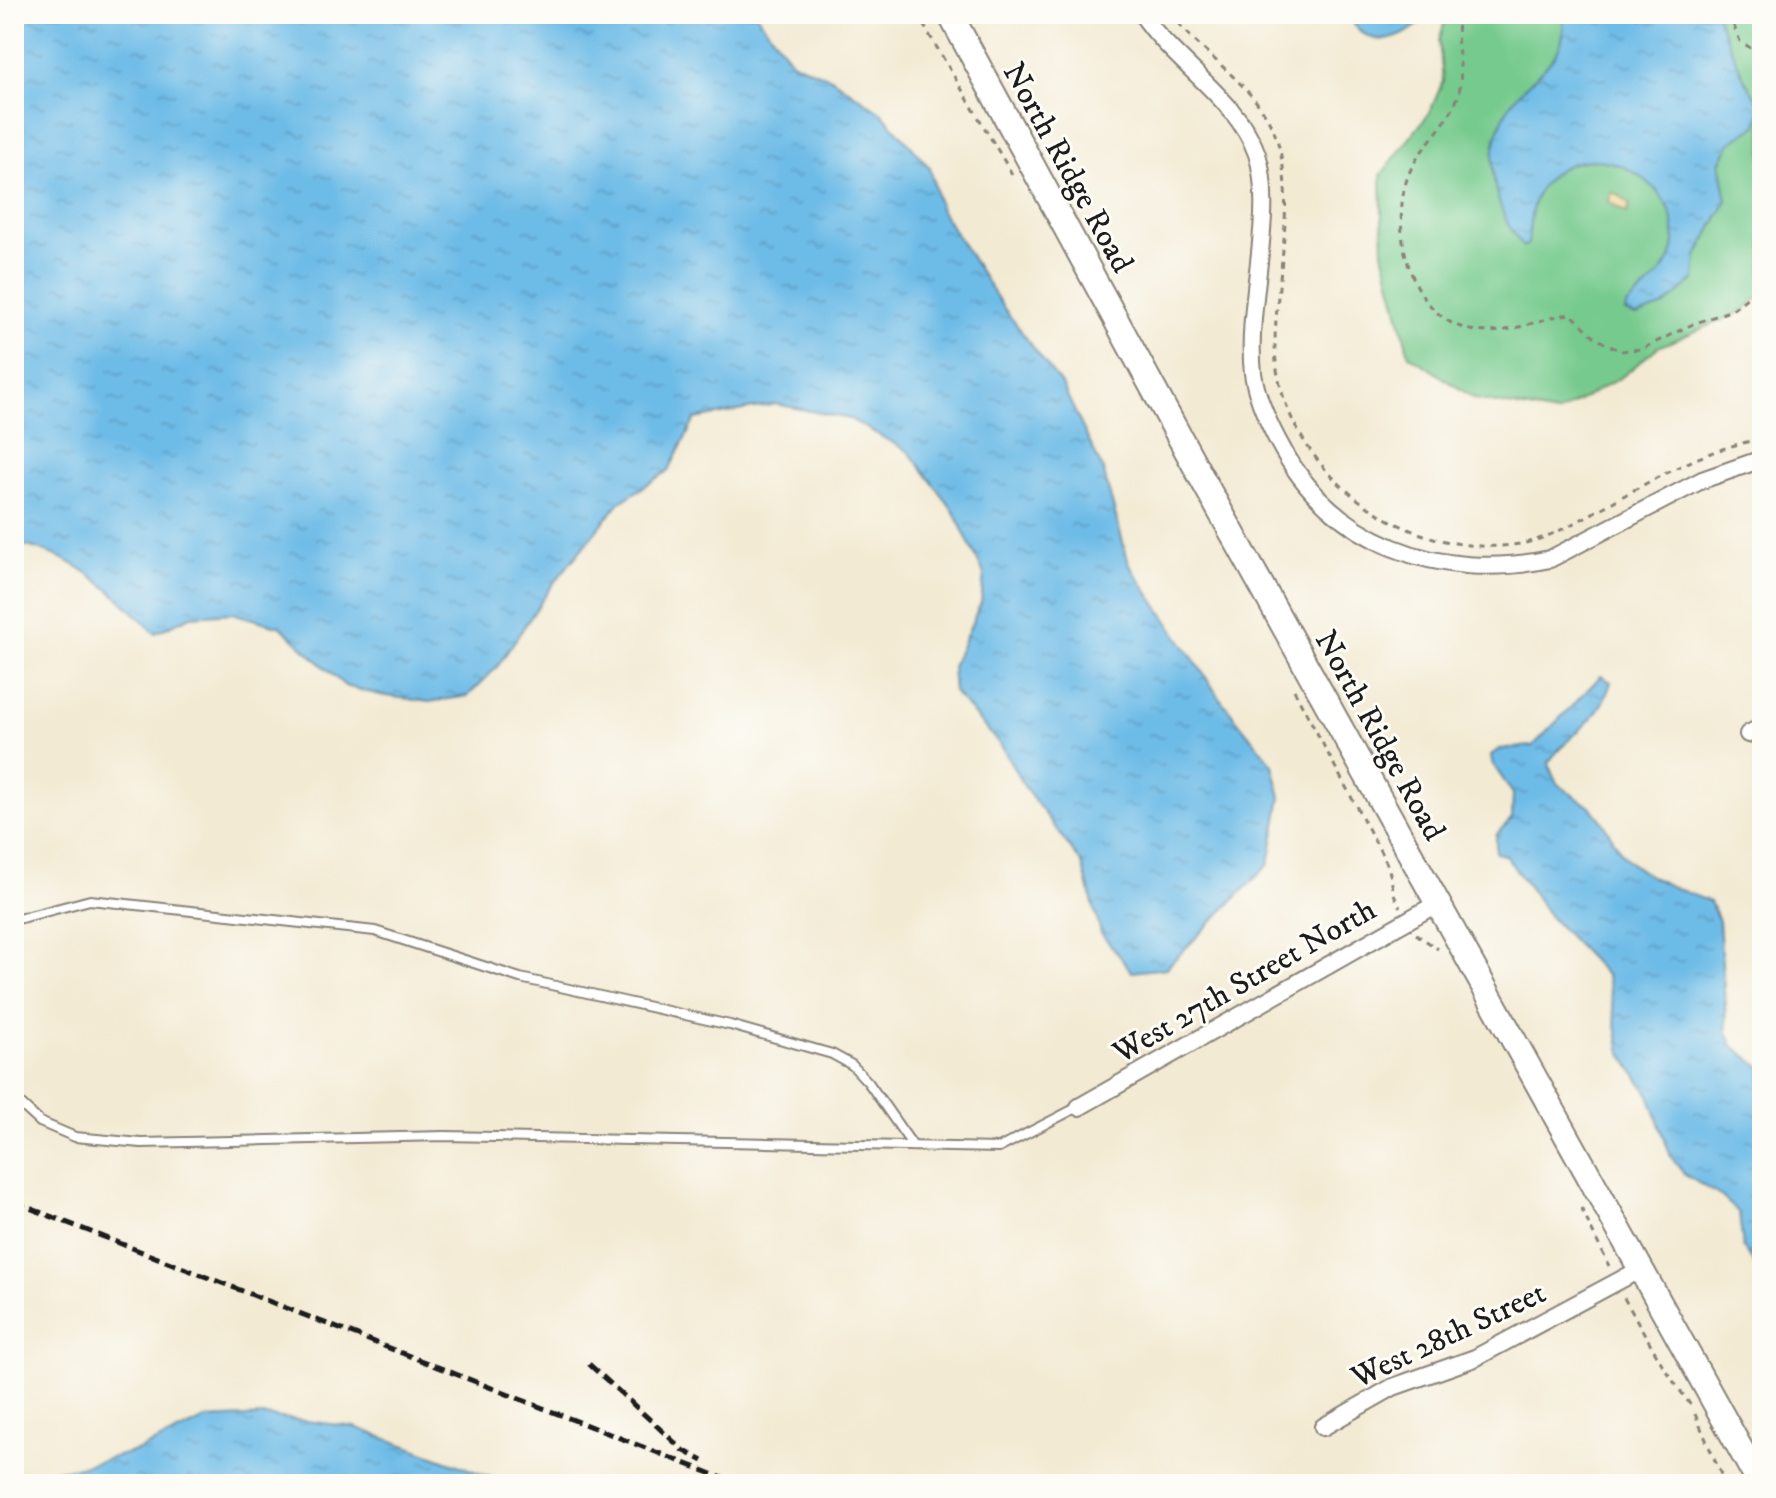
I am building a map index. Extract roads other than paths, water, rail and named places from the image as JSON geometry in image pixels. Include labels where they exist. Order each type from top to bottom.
[{"type":"main road","name":"North Ridge Road","points":[[950,14],[1639,1270],[1760,1484]]},
{"type":"street","points":[[1142,14],[1160,40],[1220,99],[1241,126],[1257,155],[1262,201],[1253,314],[1254,373],[1266,419],[1287,459],[1317,500],[1357,530],[1394,550],[1447,565],[1526,565],[1550,559],[1702,480],[1762,459]]},
{"type":"street","name":"West 27th Street North","points":[[1079,1107],[1438,903]]},
{"type":"street","name":"West 28th Street","points":[[1323,1427],[1393,1387],[1475,1358],[1639,1270]]},
{"type":"lane","points":[[14,920],[90,900],[375,931],[520,978],[730,1025],[832,1054],[852,1065],[868,1082],[913,1146]]},
{"type":"lane","points":[[14,1098],[40,1122],[75,1137],[141,1143],[445,1136],[999,1148],[1079,1107]]},
{"type":"water","points":[[14,14],[756,14],[792,62],[831,78],[882,113],[930,168],[940,209],[1003,307],[1063,387],[1103,470],[1129,564],[1222,701],[1273,765],[1281,797],[1269,864],[1166,968],[1132,972],[1101,933],[1082,864],[1024,786],[1002,747],[954,692],[952,667],[981,603],[984,574],[953,510],[909,452],[850,419],[776,404],[695,419],[669,470],[619,503],[553,584],[497,667],[468,696],[429,702],[345,686],[281,627],[232,613],[191,616],[155,633],[107,588],[75,565],[14,543]]},
{"type":"water","points":[[1347,14],[1430,14],[1409,31],[1387,40],[1366,35]]},
{"type":"water","points":[[1562,14],[1716,14],[1744,78],[1762,108],[1757,125],[1731,142],[1720,163],[1727,200],[1697,256],[1695,279],[1664,306],[1636,316],[1625,312],[1626,306],[1658,276],[1671,256],[1674,229],[1666,205],[1651,185],[1630,170],[1606,162],[1581,161],[1558,171],[1536,197],[1528,244],[1523,247],[1503,214],[1497,196],[1493,160],[1501,123],[1518,94],[1555,55],[1561,43]]},
{"type":"water","points":[[1601,676],[1611,682],[1606,697],[1591,718],[1557,751],[1549,762],[1551,771],[1559,785],[1597,814],[1628,860],[1656,879],[1710,902],[1719,921],[1727,1033],[1733,1046],[1762,1068],[1762,1276],[1743,1247],[1739,1213],[1722,1197],[1685,1175],[1671,1157],[1649,1095],[1621,1052],[1607,976],[1552,919],[1505,855],[1496,853],[1496,835],[1512,818],[1513,794],[1492,763],[1491,755],[1499,749],[1533,746]]},
{"type":"water","points":[[265,1416],[355,1427],[509,1484],[14,1484],[14,1476],[79,1467],[139,1450],[206,1419]]},
{"type":"railway","points":[[14,1202],[738,1484]]},
{"type":"railway","points":[[589,1364],[683,1450],[703,1461]]}]
